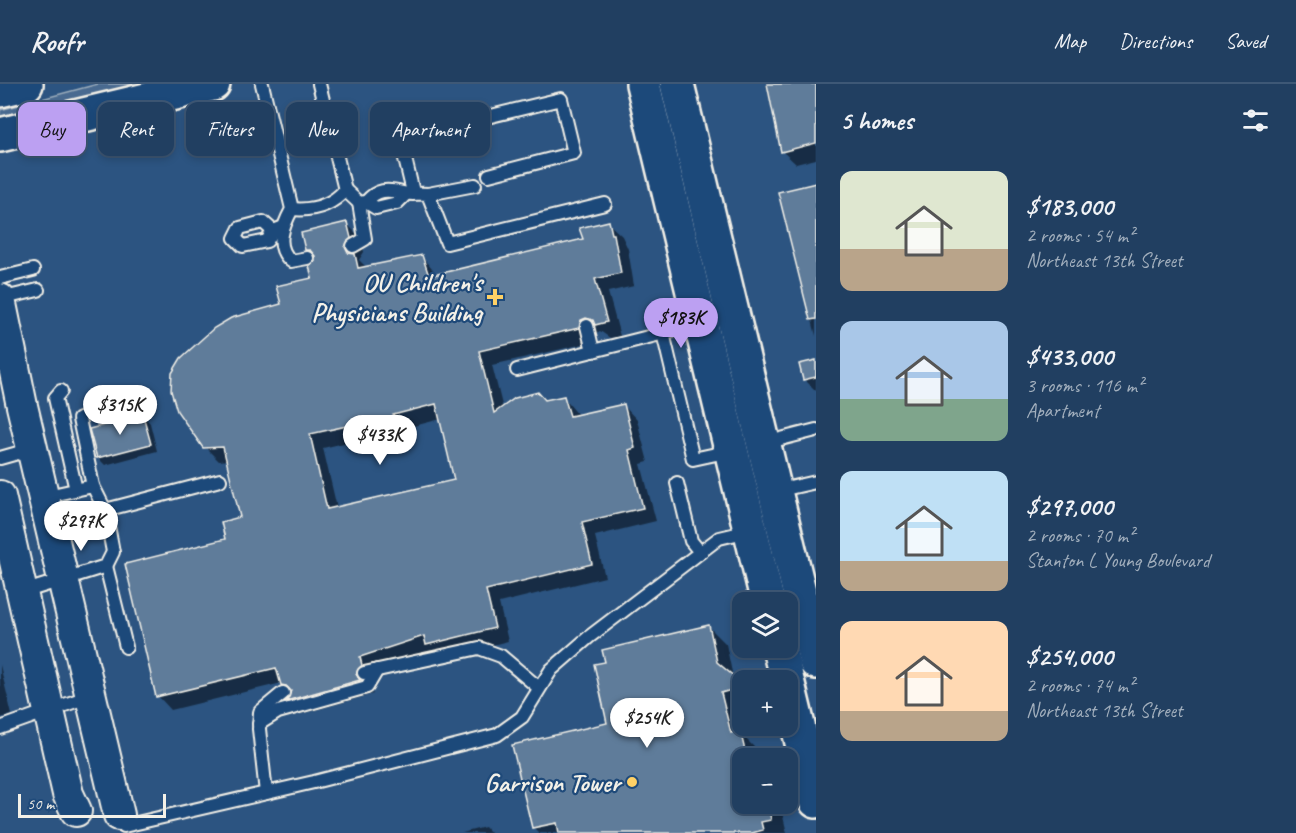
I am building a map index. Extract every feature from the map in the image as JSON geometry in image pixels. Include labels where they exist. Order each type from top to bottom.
[{"type":"main road","points":[[0,90],[26,84]]},
{"type":"main road","points":[[0,135],[213,84]]},
{"type":"main road","points":[[644,84],[717,320],[759,496],[816,662]]},
{"type":"main road","points":[[677,84],[717,320]]},
{"type":"main road","points":[[759,496],[750,531],[765,592]]},
{"type":"main road","points":[[798,727],[816,801]]},
{"type":"street","points":[[0,299],[32,449],[123,825]]},
{"type":"street","points":[[0,496],[68,794],[71,822]]},
{"type":"street","points":[[71,822],[95,803],[109,806],[123,825]]},
{"type":"lane","points":[[262,84],[292,209],[277,230],[284,255],[291,261],[307,258]]},
{"type":"lane","points":[[319,84],[345,190],[363,203],[376,208],[397,203],[409,193],[428,194],[475,185]]},
{"type":"lane","points":[[409,193],[400,138],[561,99],[574,153],[489,174]]},
{"type":"lane","points":[[292,209],[305,210],[323,206],[336,201],[345,190]]},
{"type":"lane","points":[[428,194],[447,243],[605,204]]},
{"type":"lane","points":[[353,246],[365,239],[363,203]]},
{"type":"lane","points":[[0,278],[33,270]]},
{"type":"lane","points":[[0,299],[38,290]]},
{"type":"lane","points":[[517,370],[717,320]]},
{"type":"lane","points":[[587,326],[593,351]]},
{"type":"lane","points":[[663,333],[693,459],[816,430]]},
{"type":"lane","points":[[61,391],[55,398],[76,490]]},
{"type":"lane","points":[[79,419],[93,486],[105,510],[113,552],[106,566],[126,647]]},
{"type":"lane","points":[[0,458],[32,449]]},
{"type":"lane","points":[[105,510],[220,480]]},
{"type":"lane","points":[[759,496],[816,482]]},
{"type":"lane","points":[[676,483],[691,540],[700,552]]},
{"type":"lane","points":[[43,496],[93,486]]},
{"type":"lane","points":[[123,825],[266,793],[498,735],[522,717],[551,670],[575,648],[719,538],[750,531]]},
{"type":"lane","points":[[23,592],[106,566]]},
{"type":"lane","points":[[364,673],[479,648],[501,656],[539,688]]},
{"type":"lane","points":[[259,724],[278,712],[367,687],[377,670]]},
{"type":"lane","points":[[266,793],[259,724],[260,712],[283,693]]},
{"type":"lane","points":[[0,728],[49,708],[91,696]]},
{"type":"shaded area","points":[[98,84],[162,84],[86,102],[30,102]]},
{"type":"shaded area","points":[[18,105],[18,119],[0,123],[0,110]]},
{"type":"building","points":[[767,84],[816,84],[816,143],[781,152]]},
{"type":"building","points":[[816,183],[816,319],[810,320],[778,192]]},
{"type":"building","points":[[609,221],[612,234],[614,234],[621,273],[595,279],[607,322],[595,325],[593,320],[586,318],[581,320],[579,328],[479,351],[494,413],[515,398],[538,392],[545,400],[564,396],[570,416],[624,404],[635,448],[629,450],[643,508],[582,522],[592,564],[486,590],[495,628],[426,645],[424,636],[360,657],[362,665],[356,674],[360,680],[286,701],[291,691],[281,685],[276,668],[156,697],[125,564],[225,539],[221,522],[240,517],[223,447],[203,448],[177,411],[171,391],[172,373],[181,358],[214,328],[231,318],[281,304],[276,286],[312,278],[309,266],[315,261],[315,256],[310,250],[305,250],[301,233],[347,222],[351,238],[345,247],[348,253],[355,254],[358,268],[422,255],[429,276],[583,239],[579,228]],"holes":[[[436,404],[454,480],[327,509],[310,434],[347,426],[349,434],[395,423],[393,415]]]},
{"type":"building","points":[[816,360],[816,377],[803,380],[799,364]]},
{"type":"building","points":[[143,415],[151,444],[97,458],[89,429]]},
{"type":"building","name":"Garrison Tower","points":[[709,625],[717,662],[732,675],[732,690],[721,693],[731,733],[732,736],[741,736],[744,748],[732,748],[732,814],[770,814],[771,820],[761,822],[763,830],[752,833],[559,833],[557,823],[532,828],[512,745],[607,723],[594,664],[605,662],[602,650]]},
{"type":"place","name":"OU Children's Physicians Building","points":[[495,297]]},
{"type":"place","name":"Garrison Tower","points":[[632,782]]}]
